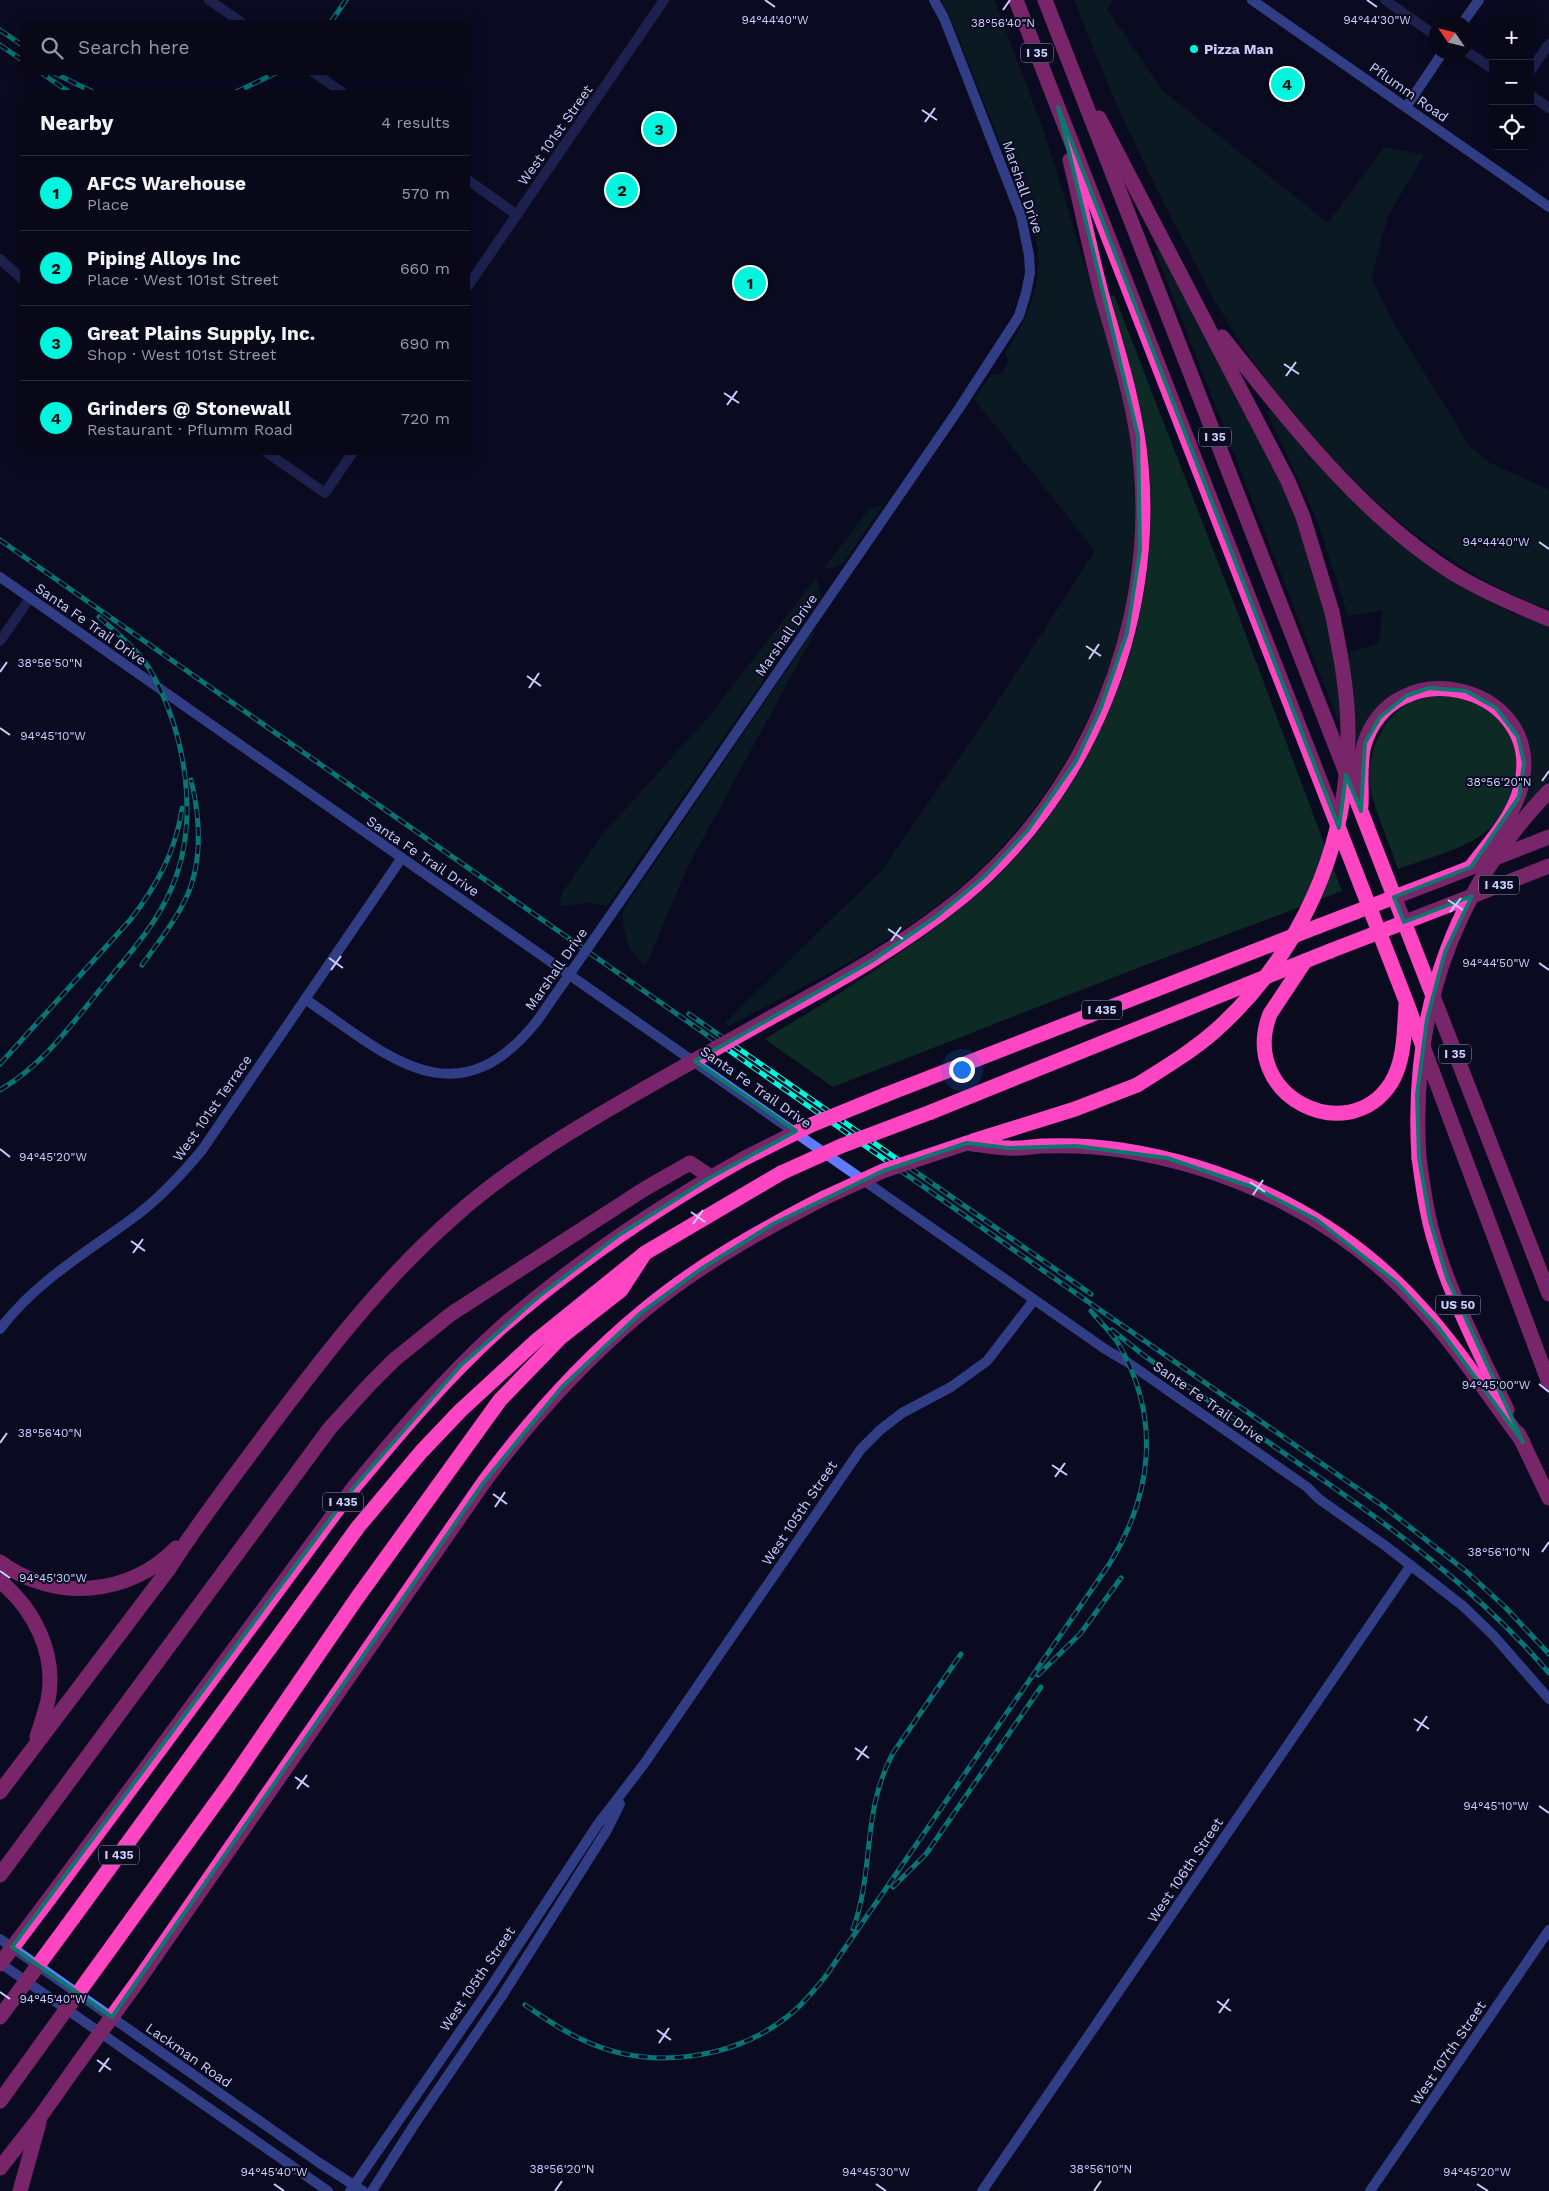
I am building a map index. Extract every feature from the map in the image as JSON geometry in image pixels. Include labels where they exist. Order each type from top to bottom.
[{"type":"highway","name":"I 35","points":[[1016,0],[1406,1001],[1549,1383]]},
{"type":"highway","name":"I 35","points":[[1045,0],[1549,1294]]},
{"type":"highway","points":[[0,2168],[40,2117],[138,1981],[484,1482],[533,1420],[588,1361],[642,1312],[672,1289],[737,1245],[824,1198],[883,1171],[1090,1104],[1137,1085],[1192,1050],[1214,1032],[1252,995],[1287,948],[1312,902],[1333,846],[1341,812],[1348,757],[1347,699],[1332,612],[1312,545],[1288,481],[1201,310],[1069,61]]},
{"type":"highway","points":[[0,1792],[168,1570],[193,1532],[327,1351],[401,1266],[456,1215],[509,1172],[569,1132],[870,962],[963,896],[1007,854],[1044,808],[1076,761],[1100,710],[1120,659],[1132,609],[1140,550],[1142,468],[1131,400],[1102,295],[1058,106]]},
{"type":"highway","points":[[1201,310],[1312,447],[1378,513],[1420,550],[1456,574],[1507,602],[1549,619]]},
{"type":"highway","points":[[1361,813],[1362,753],[1374,725],[1387,709],[1406,696],[1429,688],[1454,689],[1477,696],[1496,708],[1512,726],[1522,750],[1524,775],[1519,797],[1509,816],[1471,867]]},
{"type":"highway","name":"US 50","points":[[1549,791],[1516,827],[1502,847],[1466,907],[1446,952],[1427,1019],[1420,1059],[1417,1095],[1419,1158],[1430,1221],[1447,1278],[1461,1312],[1549,1498]]},
{"type":"highway","name":"I 435","points":[[0,1963],[354,1487],[419,1411],[497,1331],[567,1273],[619,1235],[711,1177],[825,1118],[1549,836]]},
{"type":"highway","name":"I 435","points":[[0,2017],[358,1527],[390,1488],[460,1411],[502,1371],[537,1340],[645,1254],[781,1173],[840,1146],[931,1112],[1330,951],[1549,866]]},
{"type":"highway","points":[[1304,962],[1270,1014],[1264,1042],[1267,1061],[1275,1080],[1287,1094],[1313,1110],[1331,1113],[1348,1111],[1370,1103],[1391,1083],[1400,1063],[1406,1001]]},
{"type":"highway","points":[[967,1143],[1009,1148],[1076,1146],[1120,1150],[1167,1158],[1229,1178],[1287,1203],[1317,1220],[1353,1246],[1408,1294],[1443,1334],[1522,1442]]},
{"type":"highway","points":[[0,1875],[330,1428],[370,1384],[420,1338],[451,1314],[646,1188],[690,1163],[711,1177]]},
{"type":"highway","points":[[0,2101],[228,1786],[426,1500],[500,1400],[561,1337],[621,1290],[645,1254]]},
{"type":"highway","points":[[0,1562],[23,1575],[54,1586],[70,1589],[100,1588],[125,1582],[141,1575],[168,1556],[193,1532]]},
{"type":"highway","points":[[0,1581],[12,1590],[32,1617],[46,1649],[50,1676],[49,1690],[34,1746]]},
{"type":"highway","points":[[20,2191],[40,2117]]},
{"type":"main road","name":"Marshall Drive","points":[[305,999],[391,1058],[410,1067],[436,1073],[463,1072],[499,1059],[523,1039],[1009,335],[1021,311],[1030,273],[1025,229],[944,18],[934,0]]},
{"type":"main road","name":"Pflumm Road","points":[[1252,0],[1549,207]]},
{"type":"main road","points":[[1468,15],[1479,0]]},
{"type":"main road","points":[[1406,107],[1437,60]]},
{"type":"main road","name":"Santa Fe Trail Drive","points":[[0,578],[830,1156]]},
{"type":"main road","name":"West 101st Terrace","points":[[0,1329],[49,1278],[138,1214],[183,1173],[202,1150],[401,859]]},
{"type":"main road","name":"Sante Fe Trail Drive","points":[[830,1156],[1034,1300],[1282,1470],[1411,1566],[1462,1606],[1493,1635],[1549,1699]]},
{"type":"main road","name":"West 105th Street","points":[[356,2189],[598,1824],[629,1785],[861,1449],[880,1430],[902,1413],[950,1387],[986,1361],[1034,1300]]},
{"type":"main road","name":"West 106th Street","points":[[982,2191],[1411,1566]]},
{"type":"main road","name":"West 105th Street","points":[[372,2191],[414,2125],[502,1996],[607,1830],[629,1785]]},
{"type":"main road","name":"West 107th Street","points":[[1370,2191],[1549,1930]]},
{"type":"main road","name":"Lackman Road","points":[[0,1939],[356,2189]]},
{"type":"main road","points":[[0,1963],[328,2191]]},
{"type":"street","points":[[209,0],[238,20]]},
{"type":"street","name":"West 101st Street","points":[[470,283],[664,0]]},
{"type":"street","points":[[1385,0],[1429,31]]},
{"type":"street","points":[[1534,65],[1549,44]]},
{"type":"street","points":[[1474,56],[1489,66]]},
{"type":"street","points":[[317,75],[339,90]]},
{"type":"street","points":[[1534,98],[1549,108]]},
{"type":"street","points":[[470,181],[516,215]]},
{"type":"street","points":[[0,259],[20,277]]},
{"type":"street","points":[[270,455],[325,493],[351,455]]},
{"type":"street","points":[[0,642],[30,598]]},
{"type":"highlighted area","points":[[1058,107],[1339,828],[1346,775],[1361,811],[1365,743],[1380,717],[1406,696],[1429,688],[1466,691],[1496,708],[1518,737],[1524,763],[1519,797],[1471,867],[1394,897],[1404,922],[1472,896],[1445,952],[1427,1019],[1417,1095],[1419,1158],[1430,1221],[1447,1278],[1523,1442],[1438,1327],[1396,1282],[1317,1220],[1255,1188],[1167,1158],[1076,1146],[1009,1148],[967,1143],[883,1171],[773,1224],[701,1269],[642,1312],[562,1387],[484,1482],[112,2017],[12,1947],[354,1487],[461,1365],[538,1297],[619,1235],[711,1177],[796,1131],[695,1061],[870,962],[937,916],[985,876],[1027,831],[1076,761],[1100,710],[1127,633],[1140,550],[1138,436]]},
{"type":"green space","points":[[941,0],[994,0],[1050,151],[1109,346],[1127,418],[1134,467],[1136,525],[1130,582],[1118,639],[1099,694],[1074,747],[1043,796],[1007,841],[966,882],[911,924],[852,960],[729,1026],[725,1023],[883,869],[994,707],[1095,551],[974,399],[991,375],[1001,374],[1009,362],[1005,353],[1017,334],[1031,303],[1037,280],[1038,254],[1036,239],[1027,210],[950,16]]},
{"type":"green space","points":[[1074,0],[1114,0],[1107,9],[1162,90],[1328,223],[1384,147],[1424,155],[1388,216],[1371,278],[1390,317],[1469,445],[1488,462],[1549,490],[1549,609],[1522,599],[1483,579],[1415,534],[1354,480],[1325,450],[1271,386],[1247,353],[1219,308],[1170,215],[1119,109]]},
{"type":"green space","points":[[1160,248],[1281,482],[1313,567],[1336,656],[1377,644],[1380,635],[1382,610],[1348,616],[1317,520],[1267,412],[1272,409],[1469,591],[1510,612],[1549,626],[1549,808],[1525,803],[1529,782],[1495,699],[1475,688],[1454,682],[1435,682],[1365,728],[1355,749],[1343,733],[1155,251]]},
{"type":"green space","points":[[1114,295],[1237,611],[1342,891],[1135,969],[833,1087],[765,1039],[874,971],[937,926],[1003,871],[1036,834],[1065,793],[1090,750],[1112,705],[1128,658],[1141,610],[1148,561],[1151,511],[1148,456],[1144,429],[1132,376],[1110,296]]},
{"type":"green space","points":[[883,505],[844,562],[834,568],[823,569],[869,509]]},
{"type":"green space","points":[[816,578],[820,598],[607,906],[589,903],[560,906],[562,893],[601,836],[706,720]]},
{"type":"green space","points":[[816,630],[687,868],[646,965],[635,955],[627,941],[623,926],[623,910],[811,634]]},
{"type":"green space","points":[[1448,694],[1478,705],[1492,713],[1504,725],[1512,738],[1517,768],[1511,798],[1494,824],[1483,834],[1454,849],[1398,869],[1372,796],[1370,765],[1374,750],[1379,736],[1398,711],[1411,702],[1425,696]]},
{"type":"railway","points":[[332,20],[346,0]]},
{"type":"railway","points":[[0,30],[20,44]]},
{"type":"railway","points":[[0,45],[20,59]]},
{"type":"railway","points":[[44,75],[66,90]]},
{"type":"railway","points":[[58,75],[89,90]]},
{"type":"railway","points":[[240,90],[272,75]]},
{"type":"railway","points":[[0,540],[1051,1276],[1383,1506],[1467,1572],[1506,1608],[1549,1654]]},
{"type":"railway","points":[[0,1090],[29,1070],[54,1046],[129,955],[149,929],[165,901],[181,861],[187,807],[181,752],[174,725],[164,699],[148,667],[129,644],[99,617]]},
{"type":"railway","points":[[142,965],[179,912],[194,875],[197,859],[198,827],[191,780]]},
{"type":"railway","points":[[0,1064],[131,919],[164,867],[175,839],[182,808]]},
{"type":"railway","points":[[689,1014],[1091,1294]]},
{"type":"railway","points":[[525,2005],[553,2024],[583,2040],[609,2050],[636,2056],[664,2058],[693,2056],[747,2041],[772,2028],[794,2011],[825,1977],[1110,1563],[1135,1510],[1143,1482],[1146,1454],[1146,1427],[1141,1399],[1132,1371],[1118,1343],[1091,1311]]},
{"type":"railway","points":[[1112,1330],[1146,1357],[1335,1488],[1432,1561],[1493,1614],[1549,1673]]},
{"type":"railway","points":[[1038,1675],[1080,1634],[1121,1578]]},
{"type":"railway","points":[[853,1929],[864,1884],[876,1797],[883,1775],[893,1753],[961,1654]]},
{"type":"railway","points":[[893,1887],[926,1854],[1041,1687]]},
{"type":"place","name":"Pizza Man","points":[[1194,49]]},
{"type":"place","name":"Grinders @ Stonewall","points":[[1287,84]]},
{"type":"place","name":"Great Plains Supply, Inc.","points":[[659,129]]},
{"type":"place","name":"Piping Alloys Inc","points":[[622,190]]},
{"type":"place","name":"AFCS Warehouse","points":[[750,283]]}]
